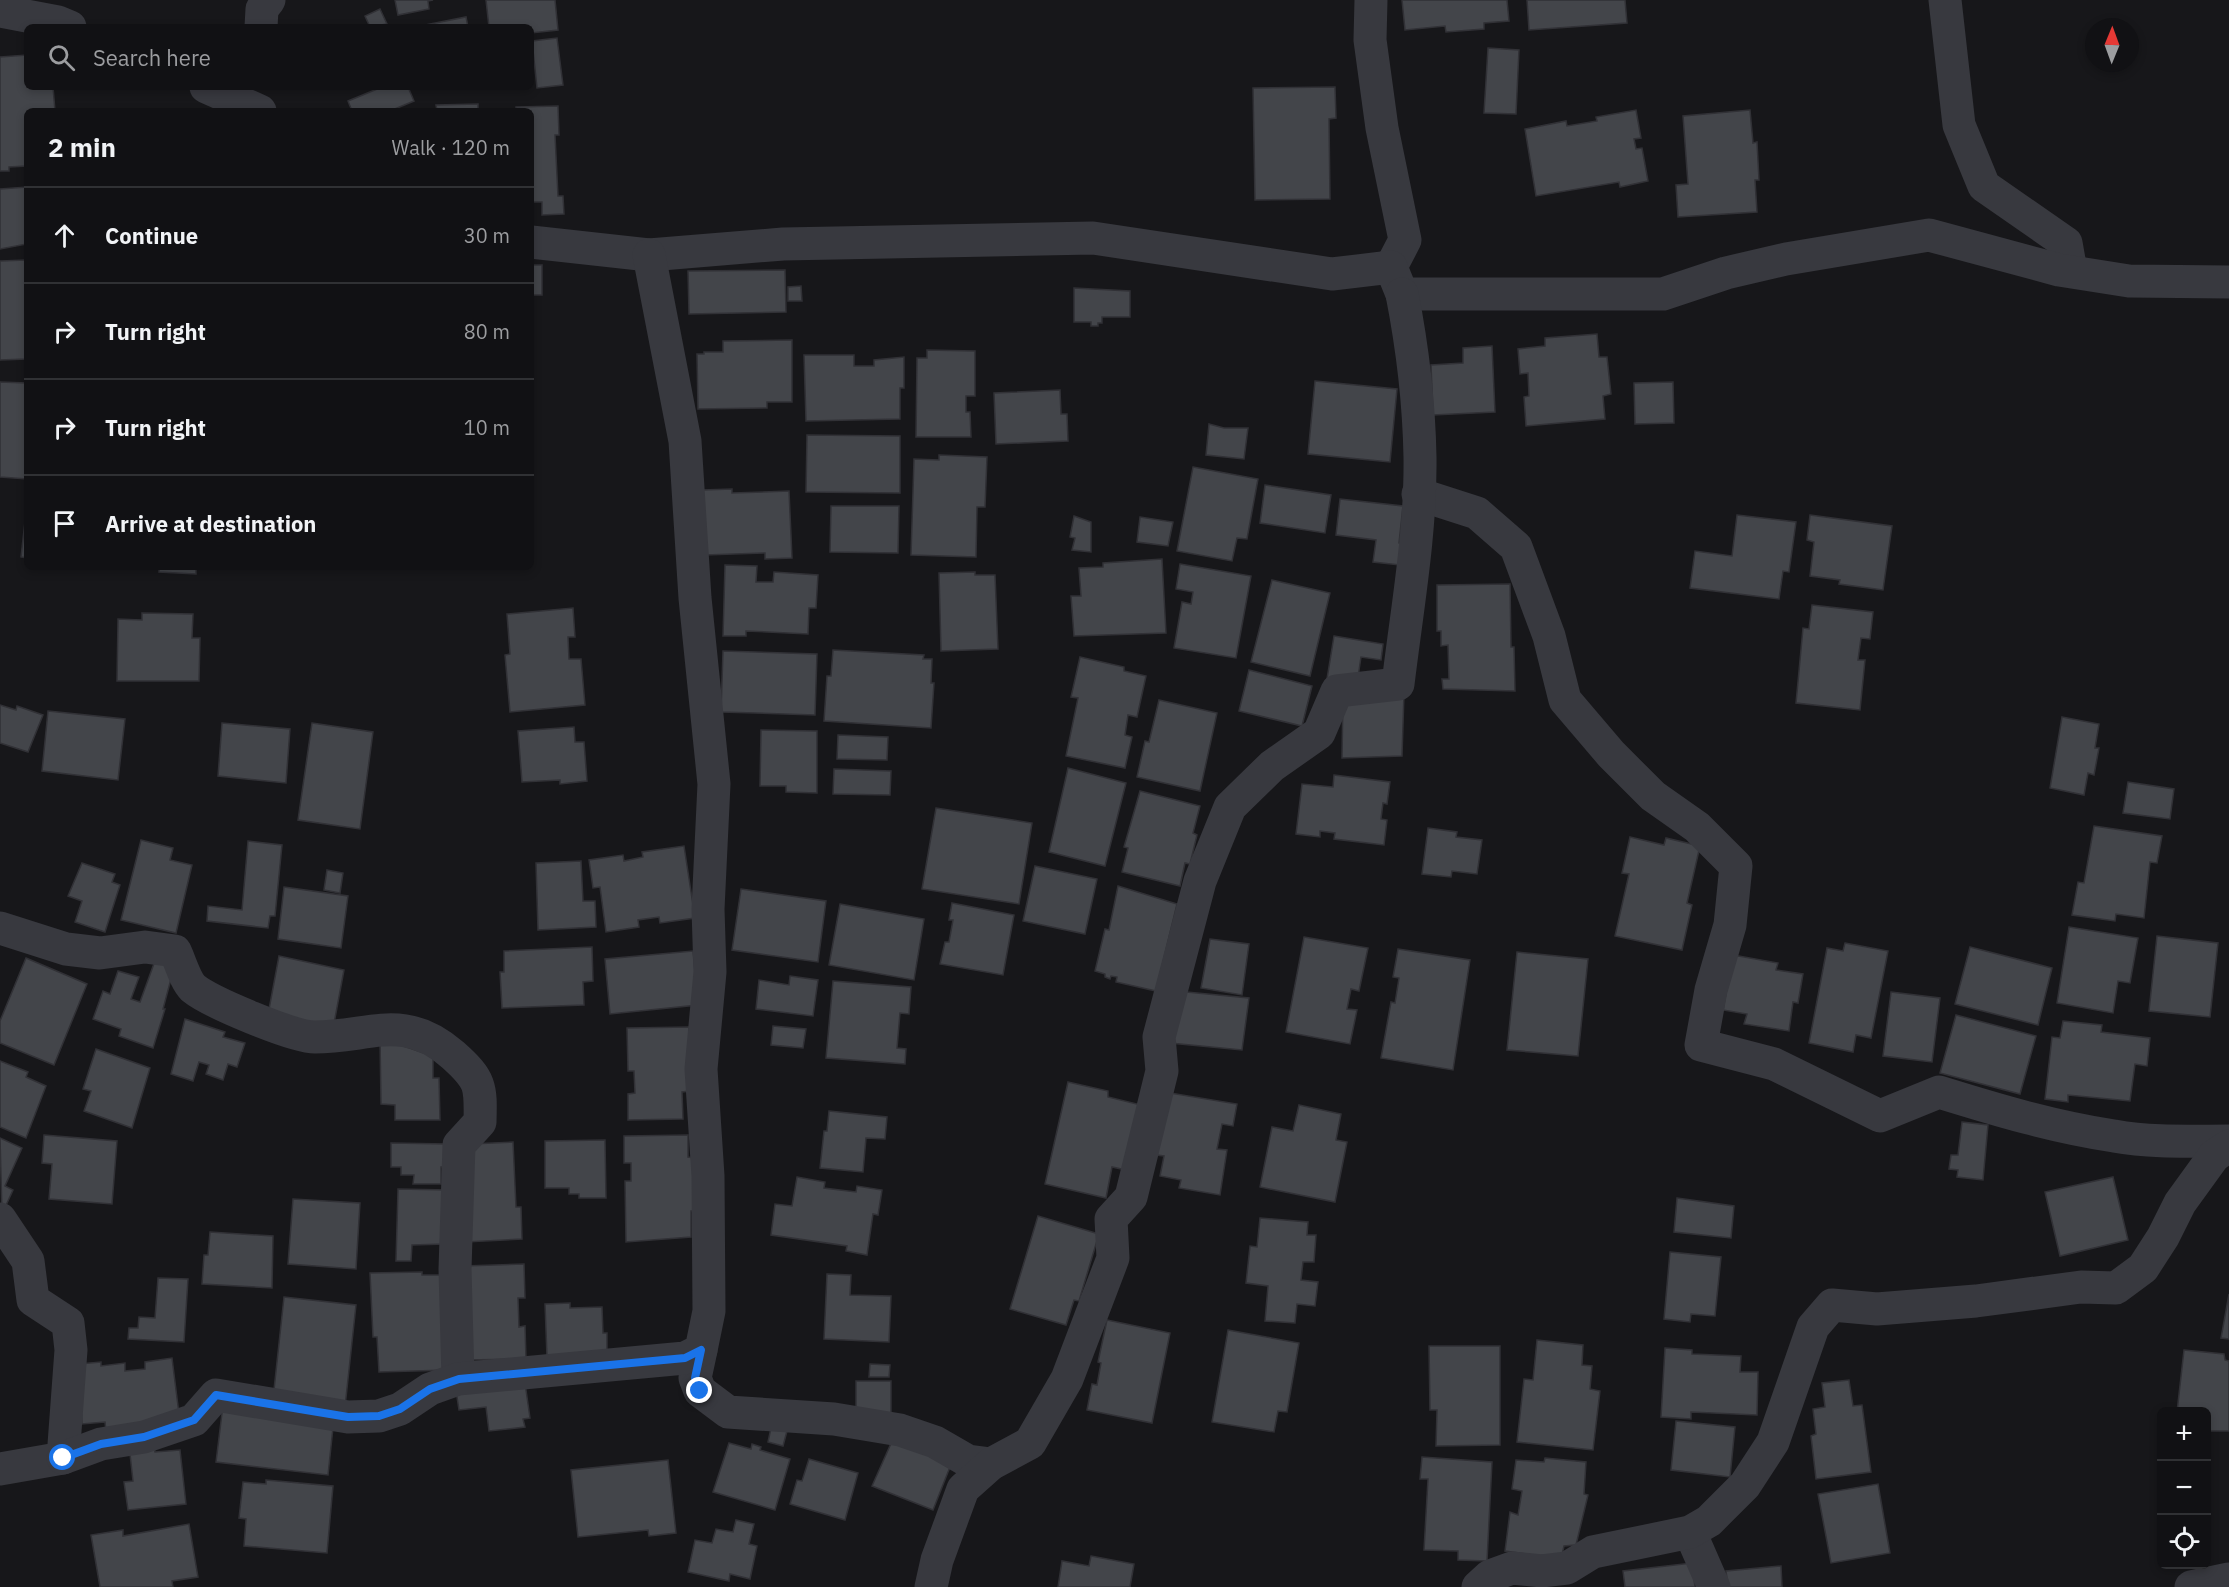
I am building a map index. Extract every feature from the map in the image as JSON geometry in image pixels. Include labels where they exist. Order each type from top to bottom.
[{"type":"street","points":[[261,24],[262,9],[269,0]]},
{"type":"street","points":[[931,1587],[937,1560],[963,1489],[991,1464],[1030,1443],[1067,1379],[1101,1292],[1113,1257],[1111,1219],[1131,1197],[1162,1071],[1159,1037],[1197,892],[1230,807],[1272,766],[1319,733],[1337,691],[1398,684],[1414,552],[1420,457],[1412,343],[1396,281],[1405,240],[1382,128],[1370,40],[1371,0]]},
{"type":"street","points":[[1945,0],[1959,125],[1984,186],[2066,243],[2071,271]]},
{"type":"street","points":[[0,11],[65,16]]},
{"type":"street","points":[[216,90],[259,103]]},
{"type":"street","points":[[534,242],[649,255],[783,244],[1093,238],[1332,274],[1396,281],[1663,294],[1726,273],[1786,259],[1929,235],[2071,271],[2129,281],[2229,282]]},
{"type":"street","points":[[649,255],[685,441],[695,598],[714,784],[708,909],[710,972],[701,1069],[708,1176],[709,1311],[695,1378],[700,1391],[728,1412],[834,1419],[900,1430],[935,1442],[968,1461],[991,1464]]},
{"type":"street","points":[[1418,495],[1477,513],[1516,547],[1549,636],[1565,700],[1611,754],[1653,796],[1697,827],[1736,866],[1730,926],[1712,990],[1701,1045],[1774,1065],[1881,1116],[1939,1092],[2013,1116],[2115,1137],[2229,1143]]},
{"type":"street","points":[[0,928],[66,949],[100,953],[145,947],[175,951],[192,987],[231,1008],[271,1025],[313,1038],[367,1030],[400,1029],[436,1040],[470,1070],[481,1089],[480,1122],[459,1145],[455,1269],[459,1379]]},
{"type":"street","points":[[1478,1587],[1490,1576],[1512,1568],[1542,1571],[1567,1568],[1593,1552],[1690,1532],[1709,1521],[1732,1499],[1773,1442],[1813,1327],[1832,1305],[1877,1309],[1976,1301],[2081,1287],[2116,1288],[2143,1268],[2163,1237],[2180,1203],[2214,1156],[2229,1143]]},
{"type":"street","points":[[0,1219],[28,1261],[33,1300],[68,1323],[71,1350],[63,1458]]},
{"type":"street","points":[[0,1468],[63,1458],[101,1444],[144,1437],[194,1420],[216,1395],[348,1417],[379,1416],[400,1409],[430,1389],[459,1379],[685,1358],[701,1350]]},
{"type":"street","points":[[1690,1532],[1714,1587]]},
{"type":"street","points":[[2191,1587],[2229,1579]]},
{"type":"building","points":[[395,0],[433,0],[428,1],[429,9],[398,15]]},
{"type":"building","points":[[486,0],[555,0],[558,30],[534,33],[534,24],[489,24]]},
{"type":"building","points":[[1402,0],[1507,0],[1509,21],[1484,23],[1484,29],[1446,32],[1445,26],[1405,30]]},
{"type":"building","points":[[1527,0],[1625,0],[1627,23],[1529,30]]},
{"type":"building","points":[[380,9],[387,24],[369,24],[365,16]]},
{"type":"building","points":[[466,17],[467,24],[430,24]]},
{"type":"building","points":[[557,38],[563,85],[537,88],[534,41]]},
{"type":"building","points":[[1488,48],[1519,50],[1516,114],[1484,113]]},
{"type":"building","points":[[24,55],[24,90],[53,90],[55,108],[24,108],[24,166],[9,167],[9,171],[0,171],[0,57]]},
{"type":"building","points":[[1335,87],[1336,118],[1329,119],[1330,199],[1255,200],[1253,88]]},
{"type":"building","points":[[375,90],[409,90],[414,101],[397,108],[351,108],[348,101]]},
{"type":"building","points":[[478,104],[478,108],[436,108],[436,105]]},
{"type":"building","points":[[558,106],[559,135],[555,135],[558,196],[563,196],[564,214],[542,215],[542,202],[534,202],[534,108],[516,107]]},
{"type":"building","points":[[1636,110],[1641,138],[1634,139],[1636,149],[1642,148],[1648,181],[1620,187],[1619,182],[1536,196],[1525,129],[1566,121],[1567,126],[1597,121],[1596,117]]},
{"type":"building","points":[[1750,110],[1753,143],[1757,142],[1759,180],[1755,180],[1757,212],[1678,217],[1676,185],[1688,184],[1683,116]]},
{"type":"building","points":[[24,187],[24,245],[0,249],[0,189]]},
{"type":"building","points":[[24,260],[24,359],[0,360],[0,261]]},
{"type":"building","points":[[534,265],[542,265],[542,295],[534,295]]},
{"type":"building","points":[[785,270],[786,312],[689,314],[688,271]]},
{"type":"building","points":[[801,286],[802,301],[788,301],[788,287]]},
{"type":"building","points":[[1074,288],[1130,291],[1130,317],[1102,317],[1102,323],[1098,323],[1098,326],[1091,326],[1091,322],[1074,322]]},
{"type":"building","points":[[1597,334],[1599,357],[1607,357],[1611,394],[1603,396],[1605,419],[1526,426],[1524,397],[1529,396],[1528,373],[1520,374],[1518,349],[1545,346],[1545,338]]},
{"type":"building","points":[[792,340],[792,402],[767,402],[767,408],[698,409],[697,354],[723,352],[723,341]]},
{"type":"building","points":[[1492,346],[1495,412],[1433,415],[1431,365],[1463,363],[1463,348]]},
{"type":"building","points":[[927,350],[975,351],[975,396],[966,396],[966,412],[970,412],[971,437],[916,437],[917,358],[927,358]]},
{"type":"building","points":[[804,355],[854,355],[854,366],[874,366],[874,360],[904,357],[904,388],[900,388],[900,419],[806,421]]},
{"type":"building","points":[[1315,381],[1397,389],[1390,462],[1308,454]]},
{"type":"building","points":[[0,382],[24,383],[24,479],[0,477]]},
{"type":"building","points":[[1673,382],[1674,423],[1635,424],[1634,383]]},
{"type":"building","points":[[1060,390],[1061,414],[1067,414],[1068,441],[996,444],[994,393]]},
{"type":"building","points":[[1209,424],[1224,428],[1248,428],[1244,459],[1206,455]]},
{"type":"building","points":[[807,435],[900,436],[900,493],[806,492]]},
{"type":"building","points":[[939,455],[987,457],[985,507],[977,507],[976,557],[911,555],[914,459],[939,460]]},
{"type":"building","points":[[1193,467],[1258,479],[1247,539],[1237,538],[1232,561],[1177,551]]},
{"type":"building","points":[[1265,485],[1331,495],[1325,533],[1260,523]]},
{"type":"building","points":[[732,489],[732,493],[789,491],[792,558],[765,559],[765,553],[705,555],[702,490]]},
{"type":"building","points":[[1340,499],[1403,506],[1399,543],[1403,544],[1400,565],[1373,562],[1376,540],[1336,535]]},
{"type":"building","points":[[831,506],[899,506],[898,553],[830,552]]},
{"type":"building","points":[[1737,515],[1796,522],[1789,572],[1783,571],[1779,599],[1690,588],[1695,551],[1732,556]]},
{"type":"building","points":[[1810,515],[1892,526],[1883,590],[1839,584],[1840,580],[1810,576],[1814,542],[1807,540]]},
{"type":"building","points":[[1074,516],[1091,522],[1091,552],[1072,550],[1075,538],[1070,537]]},
{"type":"building","points":[[1140,517],[1173,522],[1168,546],[1137,542]]},
{"type":"building","points":[[24,530],[24,558],[21,557]]},
{"type":"building","points":[[1162,559],[1166,633],[1074,636],[1071,596],[1081,596],[1079,568],[1103,567],[1103,563]]},
{"type":"building","points":[[1180,564],[1251,576],[1236,658],[1174,648],[1182,602],[1191,604],[1193,592],[1176,589]]},
{"type":"building","points":[[725,565],[757,566],[756,582],[773,582],[774,572],[818,575],[816,608],[809,608],[808,634],[746,631],[746,636],[723,636]]},
{"type":"building","points":[[159,570],[196,570],[196,574],[159,572]]},
{"type":"building","points":[[975,572],[975,575],[995,575],[998,649],[941,651],[939,573]]},
{"type":"building","points":[[1272,580],[1330,593],[1310,676],[1251,662]]},
{"type":"building","points":[[1510,584],[1511,647],[1514,647],[1515,691],[1443,689],[1442,679],[1449,679],[1448,645],[1441,646],[1441,631],[1437,631],[1437,585]]},
{"type":"building","points":[[1812,605],[1873,612],[1870,639],[1861,638],[1858,660],[1865,660],[1860,710],[1796,703],[1803,628],[1809,629]]},
{"type":"building","points":[[573,608],[575,637],[568,637],[569,659],[581,659],[585,705],[510,712],[505,655],[510,654],[507,614]]},
{"type":"building","points":[[142,613],[193,614],[192,638],[200,638],[199,681],[117,681],[118,619],[142,620]]},
{"type":"building","points":[[1334,636],[1383,644],[1381,660],[1361,657],[1357,684],[1327,679]]},
{"type":"building","points":[[833,650],[924,655],[923,659],[932,659],[931,683],[934,683],[931,728],[824,721],[827,676],[831,676]]},
{"type":"building","points":[[723,651],[817,654],[815,715],[721,712]]},
{"type":"building","points":[[1080,657],[1124,667],[1124,671],[1146,676],[1137,717],[1128,715],[1125,735],[1132,737],[1125,768],[1066,756],[1078,698],[1071,697]]},
{"type":"building","points":[[1249,670],[1312,686],[1302,726],[1239,711]]},
{"type":"building","points":[[1343,693],[1404,693],[1402,756],[1342,758]]},
{"type":"building","points":[[1159,700],[1217,713],[1200,791],[1137,777],[1145,741],[1149,742]]},
{"type":"building","points":[[0,705],[16,710],[17,706],[43,715],[28,752],[0,743]]},
{"type":"building","points":[[48,711],[125,719],[118,780],[42,771]]},
{"type":"building","points":[[2062,717],[2099,724],[2095,748],[2099,748],[2094,775],[2088,773],[2084,795],[2050,788]]},
{"type":"building","points":[[222,723],[290,729],[286,783],[218,776]]},
{"type":"building","points":[[312,723],[373,732],[360,829],[298,820]]},
{"type":"building","points":[[574,727],[575,742],[584,742],[587,781],[560,784],[560,780],[522,782],[518,731]]},
{"type":"building","points":[[761,730],[817,731],[817,793],[786,792],[786,786],[760,786]]},
{"type":"building","points":[[838,735],[888,737],[887,760],[837,759]]},
{"type":"building","points":[[1068,768],[1126,783],[1105,866],[1049,852]]},
{"type":"building","points":[[834,769],[891,771],[890,795],[833,794]]},
{"type":"building","points":[[1334,775],[1390,782],[1387,804],[1383,803],[1381,819],[1387,820],[1384,845],[1334,839],[1335,833],[1320,831],[1320,837],[1296,834],[1302,784],[1333,787]]},
{"type":"building","points":[[2128,782],[2174,789],[2170,819],[2123,813]]},
{"type":"building","points":[[1140,791],[1200,806],[1193,833],[1197,835],[1190,864],[1185,863],[1180,886],[1122,872],[1128,848],[1124,847]]},
{"type":"building","points":[[936,808],[1032,823],[1019,904],[922,889]]},
{"type":"building","points":[[2094,826],[2162,836],[2157,863],[2150,862],[2144,918],[2116,914],[2115,921],[2072,915],[2078,882],[2084,883]]},
{"type":"building","points":[[1428,828],[1457,832],[1456,837],[1482,840],[1477,874],[1452,871],[1451,877],[1422,874]]},
{"type":"building","points":[[1630,837],[1664,845],[1666,838],[1700,846],[1687,903],[1692,905],[1682,950],[1615,936],[1629,874],[1622,873]]},
{"type":"building","points":[[141,840],[173,848],[170,860],[192,865],[176,933],[121,920]]},
{"type":"building","points":[[248,841],[282,845],[275,916],[270,916],[268,928],[207,921],[208,906],[242,910]]},
{"type":"building","points":[[684,846],[695,918],[660,923],[659,917],[638,920],[639,927],[606,932],[600,887],[593,888],[589,860],[623,855],[624,861],[643,857],[642,852]]},
{"type":"building","points":[[581,861],[583,901],[595,901],[596,927],[538,930],[536,863]]},
{"type":"building","points":[[82,863],[115,874],[112,882],[120,885],[105,932],[75,922],[82,901],[68,896]]},
{"type":"building","points":[[1035,866],[1097,879],[1085,934],[1023,921]]},
{"type":"building","points":[[327,870],[343,873],[340,893],[324,890]]},
{"type":"building","points":[[1118,886],[1177,904],[1156,991],[1116,982],[1117,977],[1111,976],[1110,979],[1105,977],[1105,974],[1095,971],[1105,929],[1109,930]]},
{"type":"building","points":[[284,887],[348,896],[341,948],[278,939]]},
{"type":"building","points":[[741,889],[826,901],[818,962],[732,950]]},
{"type":"building","points":[[952,903],[1014,915],[1003,975],[940,964],[945,942],[949,942],[953,920],[949,920]]},
{"type":"building","points":[[840,904],[924,919],[914,980],[829,965]]},
{"type":"building","points":[[2069,927],[2138,938],[2130,983],[2118,981],[2113,1013],[2057,1003]]},
{"type":"building","points":[[2157,936],[2218,943],[2210,1017],[2149,1011]]},
{"type":"building","points":[[1304,937],[1368,948],[1359,991],[1351,989],[1347,1009],[1357,1010],[1350,1044],[1286,1032]]},
{"type":"building","points":[[1210,939],[1249,944],[1242,995],[1201,988]]},
{"type":"building","points":[[1845,943],[1888,951],[1871,1038],[1856,1035],[1853,1052],[1809,1043],[1827,948],[1843,951]]},
{"type":"building","points":[[592,947],[593,981],[583,982],[584,1005],[502,1008],[500,972],[504,972],[504,951]]},
{"type":"building","points":[[1970,947],[2052,968],[2038,1025],[1955,1004]]},
{"type":"building","points":[[1398,949],[1470,960],[1453,1070],[1381,1058],[1391,1002],[1395,1003],[1399,978],[1393,977]]},
{"type":"building","points":[[693,951],[698,1005],[610,1014],[605,959]]},
{"type":"building","points":[[1517,952],[1588,959],[1578,1056],[1507,1050]]},
{"type":"building","points":[[1733,955],[1778,963],[1776,970],[1803,974],[1798,1003],[1793,1002],[1789,1031],[1744,1024],[1747,1014],[1723,1010]]},
{"type":"building","points":[[279,956],[344,970],[333,1029],[267,1020]]},
{"type":"building","points":[[26,958],[87,984],[54,1065],[0,1043],[0,1021]]},
{"type":"building","points":[[156,958],[175,964],[153,1048],[119,1036],[121,1029],[93,1019],[103,991],[110,994],[118,971],[139,977],[131,999],[140,1002]]},
{"type":"building","points":[[790,976],[818,980],[813,1016],[756,1009],[759,980],[789,985]]},
{"type":"building","points":[[833,981],[911,987],[909,1014],[900,1013],[897,1048],[906,1049],[905,1064],[826,1058]]},
{"type":"building","points":[[1176,991],[1249,998],[1242,1050],[1170,1043]]},
{"type":"building","points":[[1891,992],[1940,998],[1932,1062],[1883,1056]]},
{"type":"building","points":[[1956,1015],[2036,1036],[2020,1094],[1940,1073]]},
{"type":"building","points":[[185,1019],[225,1032],[223,1037],[245,1043],[237,1067],[228,1064],[223,1080],[206,1074],[209,1065],[199,1062],[193,1081],[171,1074]]},
{"type":"building","points":[[2063,1021],[2102,1025],[2101,1032],[2150,1038],[2147,1066],[2135,1064],[2130,1101],[2068,1095],[2068,1102],[2045,1099],[2052,1037],[2060,1038]]},
{"type":"building","points":[[773,1026],[806,1029],[803,1048],[771,1045]]},
{"type":"building","points":[[689,1027],[690,1091],[682,1092],[683,1119],[628,1120],[628,1094],[635,1093],[634,1071],[628,1071],[627,1028]]},
{"type":"building","points":[[380,1038],[433,1056],[433,1078],[439,1078],[440,1120],[395,1120],[395,1105],[381,1104]]},
{"type":"building","points":[[96,1049],[150,1068],[132,1128],[84,1111],[91,1091],[83,1089]]},
{"type":"building","points":[[0,1061],[28,1072],[26,1077],[46,1086],[26,1138],[0,1127]]},
{"type":"building","points":[[1068,1082],[1108,1091],[1108,1097],[1141,1105],[1126,1170],[1112,1167],[1106,1198],[1045,1184]]},
{"type":"building","points":[[1158,1091],[1237,1104],[1233,1126],[1222,1124],[1217,1149],[1227,1150],[1220,1195],[1179,1188],[1181,1180],[1160,1176],[1164,1156],[1148,1154]]},
{"type":"building","points":[[1299,1105],[1341,1114],[1336,1140],[1347,1142],[1335,1202],[1260,1187],[1272,1127],[1293,1131]]},
{"type":"building","points":[[829,1111],[887,1117],[885,1139],[866,1138],[863,1172],[820,1168],[824,1131],[827,1131]]},
{"type":"building","points":[[1962,1122],[1988,1125],[1983,1180],[1957,1177],[1958,1170],[1949,1169],[1951,1155],[1958,1155]]},
{"type":"building","points":[[44,1135],[117,1141],[112,1204],[49,1199],[52,1164],[42,1163]]},
{"type":"building","points":[[688,1135],[688,1157],[695,1158],[697,1211],[691,1211],[691,1237],[626,1242],[625,1181],[631,1181],[631,1163],[624,1163],[624,1136]]},
{"type":"building","points":[[0,1138],[22,1148],[5,1186],[13,1190],[2,1214]]},
{"type":"building","points":[[605,1140],[606,1198],[579,1198],[579,1194],[569,1194],[569,1188],[545,1188],[545,1141]]},
{"type":"building","points":[[513,1142],[516,1207],[521,1207],[522,1239],[465,1242],[470,1144]]},
{"type":"building","points":[[391,1143],[448,1144],[448,1167],[441,1167],[441,1184],[413,1184],[414,1175],[401,1175],[401,1167],[391,1167]]},
{"type":"building","points":[[797,1177],[825,1182],[824,1188],[856,1192],[857,1186],[882,1190],[878,1215],[873,1214],[867,1255],[846,1251],[847,1246],[771,1235],[775,1204],[792,1206]]},
{"type":"building","points":[[2113,1177],[2128,1240],[2060,1256],[2045,1192]]},
{"type":"building","points":[[398,1189],[449,1190],[446,1244],[412,1245],[411,1261],[396,1261]]},
{"type":"building","points":[[1677,1198],[1734,1206],[1731,1238],[1674,1232]]},
{"type":"building","points":[[293,1199],[360,1203],[356,1269],[288,1264]]},
{"type":"building","points":[[1038,1216],[1099,1234],[1079,1301],[1074,1300],[1066,1325],[1010,1309]]},
{"type":"building","points":[[1260,1218],[1308,1222],[1307,1235],[1316,1235],[1314,1262],[1303,1262],[1301,1280],[1318,1282],[1315,1306],[1297,1304],[1295,1323],[1265,1321],[1268,1286],[1246,1283],[1250,1246],[1257,1247]]},
{"type":"building","points":[[210,1232],[273,1236],[272,1288],[202,1284],[204,1255],[208,1255]]},
{"type":"building","points":[[1670,1252],[1721,1257],[1715,1316],[1691,1314],[1690,1322],[1664,1319]]},
{"type":"building","points":[[524,1264],[525,1298],[518,1298],[519,1327],[525,1326],[526,1359],[466,1360],[463,1266]]},
{"type":"building","points":[[422,1272],[422,1275],[446,1275],[449,1370],[379,1372],[377,1337],[373,1337],[370,1273]]},
{"type":"building","points":[[827,1274],[851,1275],[850,1295],[891,1296],[889,1342],[824,1339]]},
{"type":"building","points":[[158,1278],[188,1279],[184,1342],[128,1339],[129,1328],[138,1328],[139,1317],[155,1318]]},
{"type":"building","points":[[2229,1294],[2229,1339],[2221,1338]]},
{"type":"building","points":[[284,1297],[356,1305],[345,1407],[273,1399]]},
{"type":"building","points":[[570,1303],[570,1308],[602,1307],[603,1333],[607,1333],[607,1356],[547,1357],[545,1304]]},
{"type":"building","points":[[1107,1320],[1170,1333],[1152,1423],[1087,1410],[1092,1384],[1097,1385],[1101,1363],[1098,1362]]},
{"type":"building","points":[[1228,1330],[1299,1343],[1287,1412],[1278,1411],[1274,1432],[1212,1422]]},
{"type":"building","points":[[1537,1340],[1583,1345],[1582,1365],[1592,1366],[1590,1389],[1600,1391],[1593,1450],[1517,1442],[1524,1379],[1533,1380]]},
{"type":"building","points":[[1429,1346],[1500,1346],[1500,1445],[1436,1446],[1437,1410],[1430,1410]]},
{"type":"building","points":[[1665,1348],[1692,1350],[1692,1354],[1741,1356],[1740,1372],[1758,1372],[1757,1415],[1691,1412],[1691,1419],[1661,1417]]},
{"type":"building","points":[[2184,1350],[2224,1354],[2225,1360],[2229,1361],[2229,1431],[2211,1431],[2211,1407],[2178,1407]]},
{"type":"building","points":[[172,1358],[180,1422],[106,1432],[105,1422],[82,1424],[79,1364],[101,1362],[101,1366],[125,1363],[125,1371],[145,1369],[145,1362]]},
{"type":"building","points":[[870,1364],[890,1365],[889,1377],[869,1377]]},
{"type":"building","points":[[524,1376],[530,1418],[523,1419],[525,1427],[489,1431],[486,1407],[459,1410],[455,1384]]},
{"type":"building","points":[[1849,1380],[1853,1406],[1862,1405],[1871,1472],[1816,1479],[1811,1436],[1816,1434],[1813,1409],[1825,1407],[1822,1383]]},
{"type":"building","points":[[856,1381],[891,1381],[891,1415],[856,1414]]},
{"type":"building","points":[[223,1405],[334,1418],[328,1475],[216,1462]]},
{"type":"building","points":[[1676,1421],[1735,1427],[1730,1477],[1671,1470]]},
{"type":"building","points":[[771,1428],[787,1431],[783,1446],[768,1442]]},
{"type":"building","points":[[893,1439],[952,1462],[933,1510],[872,1486]]},
{"type":"building","points":[[153,1442],[155,1452],[180,1450],[186,1504],[128,1510],[124,1482],[133,1481],[129,1445]]},
{"type":"building","points":[[729,1443],[751,1449],[752,1444],[761,1447],[760,1450],[790,1459],[775,1510],[713,1492]]},
{"type":"building","points":[[1422,1457],[1492,1462],[1487,1561],[1458,1560],[1458,1551],[1424,1550],[1428,1479],[1420,1479]]},
{"type":"building","points":[[1545,1458],[1586,1462],[1584,1494],[1588,1495],[1576,1545],[1564,1546],[1561,1559],[1505,1551],[1510,1512],[1518,1515],[1522,1491],[1512,1489],[1516,1460],[1544,1462]]},
{"type":"building","points":[[809,1459],[858,1473],[845,1520],[790,1504],[797,1480],[802,1481]]},
{"type":"building","points":[[668,1460],[676,1533],[649,1536],[648,1530],[578,1537],[571,1470]]},
{"type":"building","points":[[266,1480],[333,1486],[327,1553],[244,1546],[246,1519],[239,1518],[243,1482],[266,1484]]},
{"type":"building","points":[[1878,1484],[1890,1553],[1831,1563],[1818,1494]]},
{"type":"building","points":[[736,1520],[754,1524],[749,1544],[757,1546],[750,1579],[730,1574],[729,1581],[688,1572],[695,1540],[712,1543],[716,1529],[733,1532]]},
{"type":"building","points":[[189,1524],[198,1577],[172,1581],[173,1587],[100,1587],[91,1535],[123,1530],[123,1536]]},
{"type":"building","points":[[1091,1556],[1134,1564],[1130,1587],[1058,1587],[1062,1561],[1089,1566]]},
{"type":"building","points":[[1692,1563],[1695,1587],[1625,1587],[1623,1571]]},
{"type":"building","points":[[1781,1566],[1782,1587],[1728,1587],[1726,1571]]},
{"type":"route","points":[[63,1458],[101,1444],[144,1437],[194,1420],[216,1395],[348,1417],[379,1416],[400,1409],[430,1389],[459,1379],[552,1368],[685,1358],[701,1350],[695,1378],[700,1391]]}]
